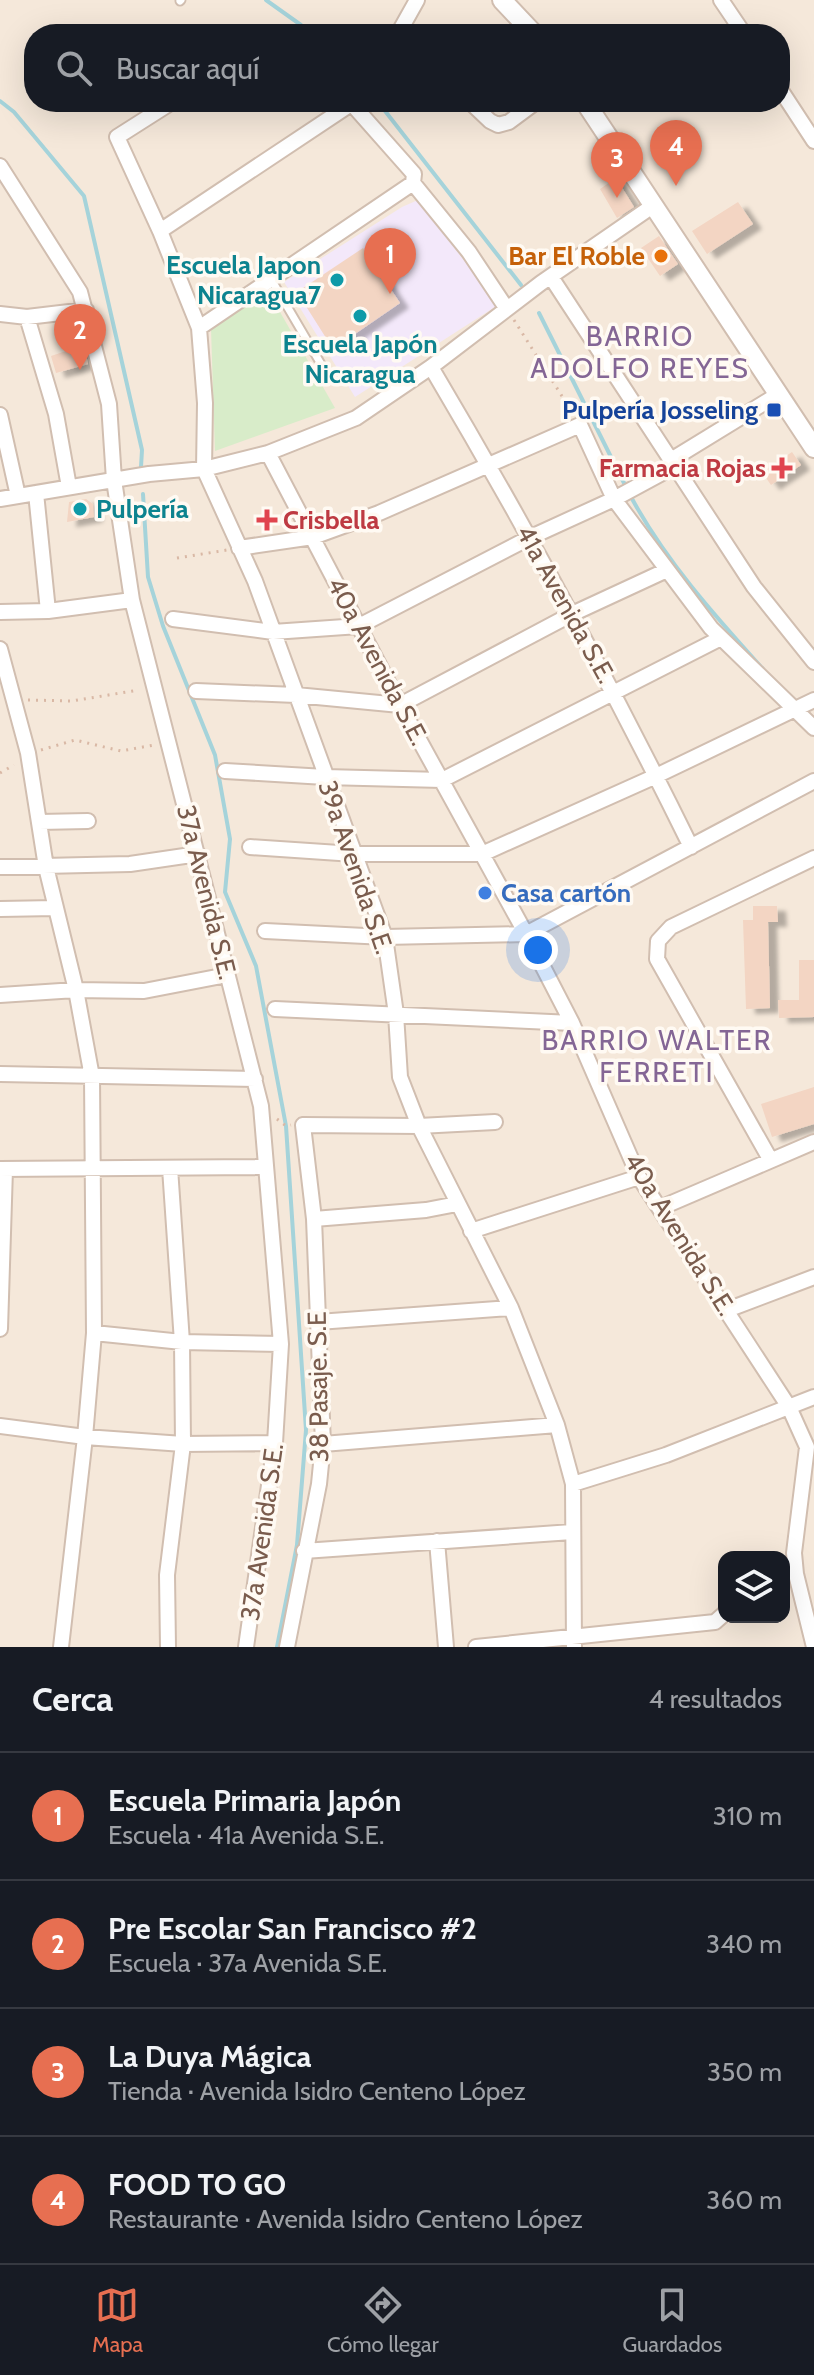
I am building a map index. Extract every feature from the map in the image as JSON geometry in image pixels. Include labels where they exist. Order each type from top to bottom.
[{"type":"street","points":[[404,24],[417,0]]},
{"type":"street","points":[[502,0],[525,24]]},
{"type":"street","points":[[721,0],[737,24]]},
{"type":"street","points":[[790,104],[814,141]]},
{"type":"street","name":"39a Avenida S.E.","points":[[156,112],[117,137],[160,231],[199,328],[205,403],[204,469],[255,581],[385,937],[396,1014],[400,1077],[419,1126],[511,1308],[557,1425],[573,1484],[574,1642]]},
{"type":"street","points":[[160,231],[339,112]]},
{"type":"street","points":[[361,112],[414,174],[413,183],[469,252],[507,309]]},
{"type":"street","points":[[481,112],[498,125],[509,122],[522,112]]},
{"type":"street","points":[[592,112],[814,448]]},
{"type":"street","name":"37a Avenida S.E.","points":[[0,166],[80,292],[86,310],[109,404],[114,480],[132,600],[261,1106],[281,1344],[275,1443],[246,1647]]},
{"type":"street","points":[[199,328],[413,183]]},
{"type":"street","points":[[0,499],[204,469],[268,453],[356,418],[654,205]]},
{"type":"street","points":[[551,277],[754,587],[814,662]]},
{"type":"street","points":[[0,314],[27,317],[86,310]]},
{"type":"street","points":[[27,317],[56,414],[69,487]]},
{"type":"street","name":"41a Avenida S.E.","points":[[431,367],[531,537],[615,694],[691,847]]},
{"type":"street","points":[[173,619],[273,632],[359,626],[531,537],[614,499],[777,395]]},
{"type":"street","points":[[0,415],[18,496]]},
{"type":"street","points":[[239,548],[313,537],[379,513],[580,425],[614,499],[667,570],[721,638],[814,728]]},
{"type":"street","name":"40a Avenida S.E.","points":[[268,453],[572,1023],[639,1177],[789,1407],[807,1447],[790,1551]]},
{"type":"street","points":[[36,493],[48,611]]},
{"type":"street","points":[[196,691],[296,695],[400,705],[572,614],[667,570]]},
{"type":"street","points":[[0,612],[48,611],[132,600]]},
{"type":"street","points":[[225,771],[442,780],[721,638]]},
{"type":"street","points":[[0,649],[28,753],[46,867],[76,990],[92,1077],[94,1333],[61,1647]]},
{"type":"street","points":[[250,847],[354,854],[482,854],[656,776],[814,700]]},
{"type":"street","points":[[265,931],[385,937],[526,934],[814,781]]},
{"type":"street","points":[[39,822],[88,821]]},
{"type":"street","points":[[0,867],[130,864],[198,854]]},
{"type":"street","points":[[770,1159],[657,959],[658,941],[671,927],[814,858]]},
{"type":"street","points":[[0,909],[55,908]]},
{"type":"street","points":[[0,995],[76,990],[144,991],[227,975]]},
{"type":"street","points":[[275,1009],[572,1023]]},
{"type":"street","points":[[0,1074],[255,1079]]},
{"type":"street","points":[[303,1125],[419,1126],[495,1122]]},
{"type":"street","name":"38 Pasaje. S.E","points":[[287,1647],[319,1484],[323,1444],[314,1219],[303,1125]]},
{"type":"street","points":[[660,1208],[814,1142]]},
{"type":"street","points":[[0,1329],[2,1169],[266,1167]]},
{"type":"street","points":[[168,1647],[167,1575],[183,1444],[182,1342],[170,1168]]},
{"type":"street","points":[[471,1231],[639,1177]]},
{"type":"street","points":[[314,1219],[426,1210],[457,1204]]},
{"type":"street","points":[[727,1310],[814,1277]]},
{"type":"street","points":[[318,1322],[511,1308]]},
{"type":"street","points":[[94,1333],[182,1342],[281,1344]]},
{"type":"street","points":[[573,1484],[666,1455],[814,1397]]},
{"type":"street","points":[[323,1444],[557,1425]]},
{"type":"street","points":[[0,1426],[85,1437],[183,1444],[275,1443]]},
{"type":"street","points":[[304,1551],[572,1532]]},
{"type":"street","points":[[437,1541],[446,1647]]},
{"type":"street","name":"40a Avenida S.E.","points":[[790,1559],[814,1647]]},
{"type":"street","points":[[476,1647],[574,1642],[718,1619]]},
{"type":"lane","points":[[271,279],[328,376]]},
{"type":"path","points":[[507,309],[580,425]]},
{"type":"path","points":[[177,558],[239,548]]},
{"type":"path","points":[[15,700],[72,701],[155,687]]},
{"type":"path","points":[[28,753],[75,740],[121,751],[170,742]]},
{"type":"path","points":[[261,1106],[286,1126],[303,1125]]},
{"type":"shaded area","points":[[0,0],[814,0],[814,1647],[0,1647]]},
{"type":"shaded area","points":[[418,200],[498,305],[355,397],[284,282]]},
{"type":"green space","points":[[268,291],[335,408],[215,451],[211,329]]},
{"type":"building","points":[[616,178],[634,207],[617,218],[600,189]]},
{"type":"building","points":[[738,202],[753,224],[707,254],[692,231]]},
{"type":"building","name":"Bar El Roble","points":[[659,236],[678,264],[660,276],[641,248]]},
{"type":"building","points":[[363,248],[400,303],[333,349],[297,292]]},
{"type":"building","points":[[84,345],[88,364],[56,373],[51,356]]},
{"type":"building","name":"Farmacia Rojas","points":[[792,452],[801,465],[771,485],[762,472]]},
{"type":"building","name":"Pulpería","points":[[86,499],[93,504],[94,517],[67,522],[69,502]]},
{"type":"building","points":[[753,906],[777,906],[778,922],[768,922],[770,1008],[746,1009],[743,920],[753,920]]},
{"type":"building","points":[[799,960],[814,960],[814,1017],[779,1018],[778,1000],[799,1000]]},
{"type":"building","points":[[814,1087],[814,1124],[772,1137],[761,1104]]},
{"type":"waterway","points":[[266,0],[300,24]]},
{"type":"waterway","points":[[0,101],[14,112],[84,196],[142,450],[141,467]]},
{"type":"waterway","points":[[386,112],[521,285]]},
{"type":"waterway","points":[[539,313],[626,487]]},
{"type":"waterway","points":[[143,494],[148,577],[163,626],[215,755],[230,839],[225,892],[256,966],[286,1126],[306,1430],[297,1545],[277,1647]]},
{"type":"waterway","points":[[630,495],[674,564],[763,669]]},
{"type":"place","name":"FOOD TO GO","points":[[676,186]]},
{"type":"place","name":"La Duya Mágica","points":[[617,198]]},
{"type":"place","name":"Bar El Roble","points":[[661,256]]},
{"type":"place","name":"Escuela Japon Nicaragua7","points":[[337,280]]},
{"type":"place","name":"Escuela Primaria Japón","points":[[390,294]]},
{"type":"place","name":"Escuela Japón Nicaragua","points":[[360,316]]},
{"type":"place","name":"Pre Escolar San Francisco #2","points":[[80,370]]},
{"type":"place","name":"Pulpería Josseling","points":[[774,410]]},
{"type":"place","name":"Farmacia Rojas","points":[[782,468]]},
{"type":"place","name":"Pulpería","points":[[80,509]]},
{"type":"place","name":"Crisbella","points":[[267,520]]},
{"type":"place","name":"Casa cartón","points":[[485,893]]},
{"type":"district","name":"BARRIO ADOLFO REYES","points":[[640,352]]},
{"type":"district","name":"BARRIO WALTER FERRETI","points":[[657,1056]]}]
